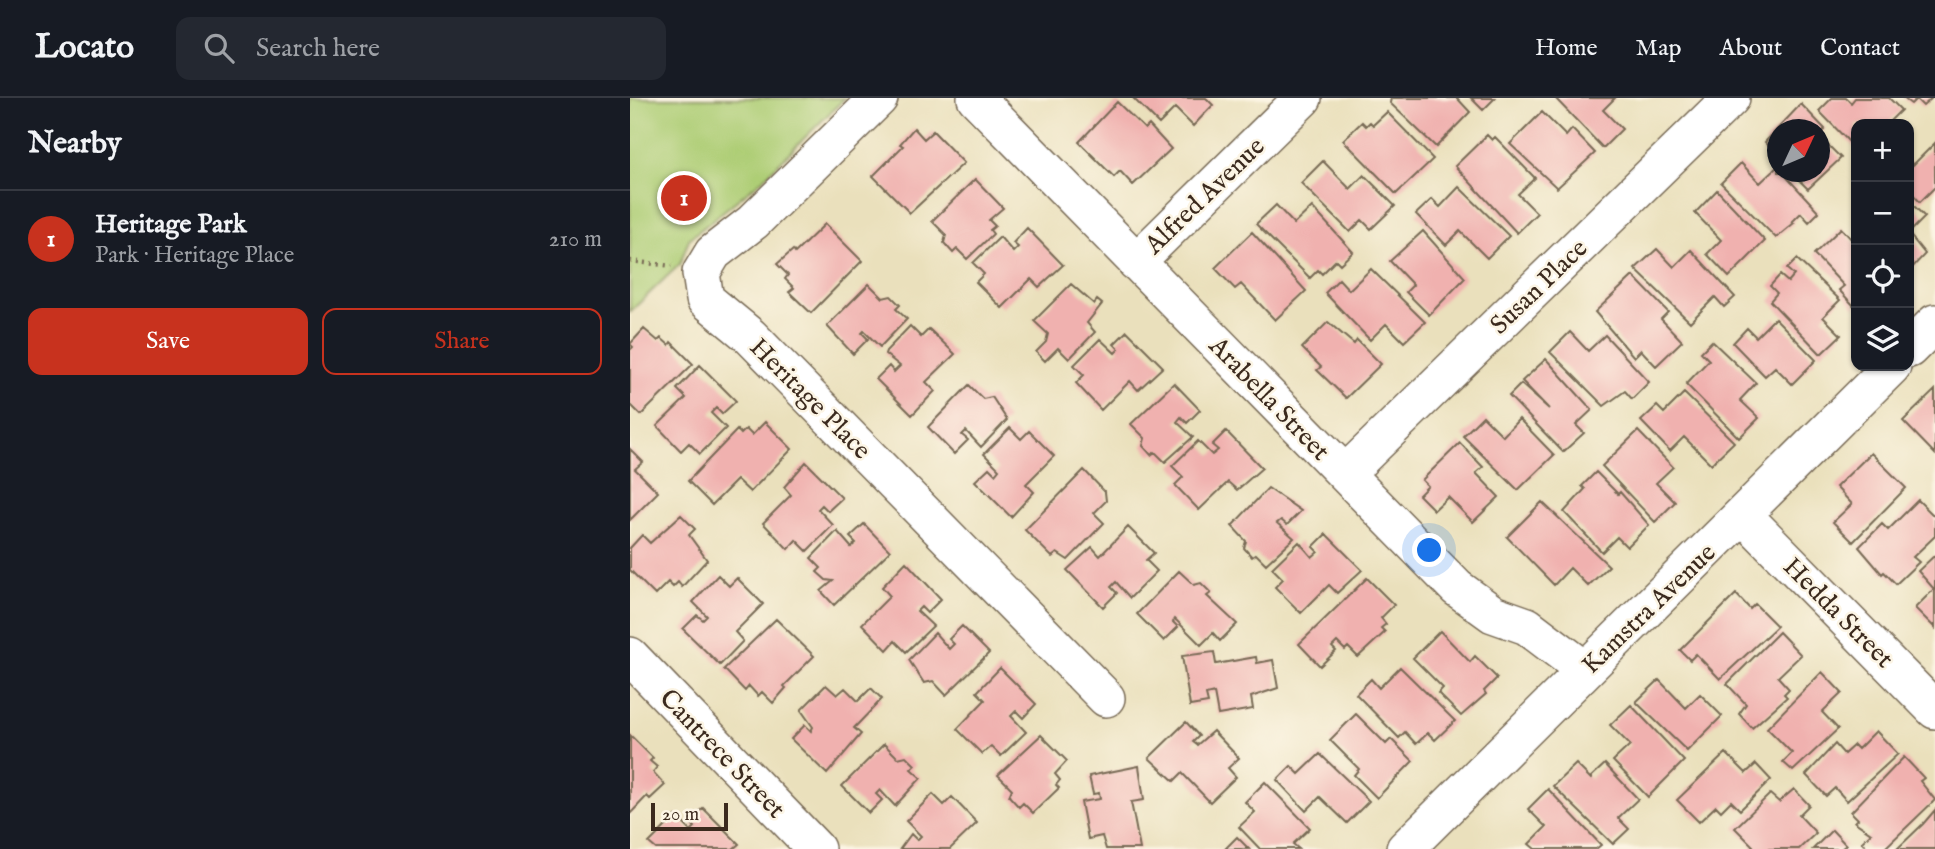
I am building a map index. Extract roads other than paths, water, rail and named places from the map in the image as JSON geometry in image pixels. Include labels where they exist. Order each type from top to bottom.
[{"type":"street","name":"Heritage Place","points":[[879,98],[753,222],[713,253],[701,273],[705,299],[750,336],[1106,698]]},
{"type":"street","name":"Arabella Street","points":[[976,98],[1457,588],[1493,614],[1528,626],[1585,670]]},
{"type":"street","name":"Alfred Avenue","points":[[1136,262],[1303,98]]},
{"type":"street","name":"Susan Place","points":[[1345,474],[1731,98]]},
{"type":"street","points":[[1914,344],[1935,323]]},
{"type":"street","name":"Kamstra Avenue","points":[[1405,849],[1887,371]]},
{"type":"street","name":"Hedda Street","points":[[1743,514],[1935,710]]},
{"type":"street","name":"Cantrece Street","points":[[630,656],[816,849]]},
{"type":"place","name":"Heritage Park","points":[[684,198]]}]
